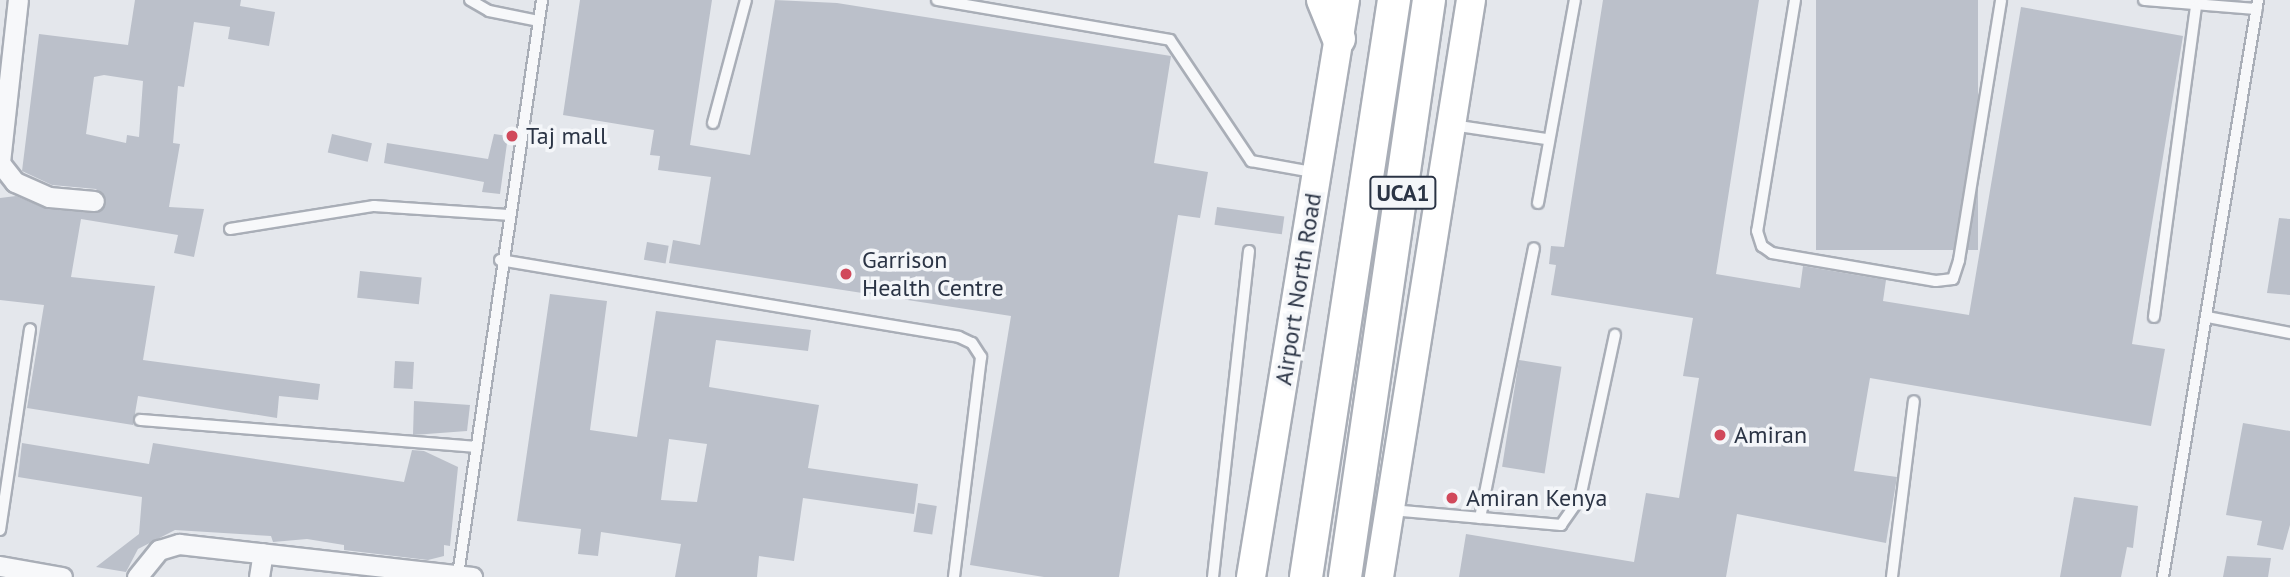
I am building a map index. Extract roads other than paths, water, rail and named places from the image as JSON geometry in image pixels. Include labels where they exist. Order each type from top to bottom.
[{"type":"main road","points":[[1323,0],[1339,38]]},
{"type":"main road","name":"Airport North Road","points":[[1251,577],[1345,0]]},
{"type":"main road","name":"UCA1","points":[[1306,577],[1338,382],[1394,0]]},
{"type":"main road","name":"UCA1","points":[[1345,577],[1376,387],[1429,0]]},
{"type":"main road","name":"UCA1","points":[[1379,577],[1471,0]]},
{"type":"street","points":[[18,0],[0,163],[15,182],[49,197],[94,201]]},
{"type":"street","points":[[137,577],[159,550],[179,544],[465,576]]},
{"type":"street","points":[[259,577],[263,553]]},
{"type":"street","points":[[0,566],[62,577]]},
{"type":"lane","points":[[470,0],[489,11],[538,21]]},
{"type":"lane","points":[[465,576],[472,447],[542,0]]},
{"type":"lane","points":[[713,123],[746,0]]},
{"type":"lane","points":[[937,0],[1170,40],[1251,161],[1317,172]]},
{"type":"lane","points":[[1538,203],[1546,139],[1575,0]]},
{"type":"lane","points":[[1795,0],[1757,231],[1762,246],[1772,254],[1936,281],[1953,279],[1959,260],[2001,0]]},
{"type":"lane","points":[[2144,0],[2196,7],[2258,4],[2163,577]]},
{"type":"lane","points":[[2154,317],[2196,7]]},
{"type":"lane","points":[[1451,125],[1546,139]]},
{"type":"lane","points":[[230,229],[374,206],[508,215]]},
{"type":"lane","points":[[1480,518],[1535,248]]},
{"type":"lane","points":[[1213,577],[1249,251]]},
{"type":"lane","points":[[500,260],[959,337],[972,344],[981,357],[954,577]]},
{"type":"lane","points":[[2208,317],[2290,333]]},
{"type":"lane","points":[[0,530],[30,329]]},
{"type":"lane","points":[[1390,510],[1545,526],[1561,525],[1570,516],[1580,498],[1615,334]]},
{"type":"lane","points":[[1892,577],[1914,401]]},
{"type":"lane","points":[[140,420],[472,447]]},
{"type":"place","name":"Taj mall","points":[[512,136]]},
{"type":"place","name":"Garrison Health Centre","points":[[846,274]]},
{"type":"place","name":"Amiran","points":[[1720,435]]},
{"type":"place","name":"Amiran Kenya","points":[[1452,498]]}]
